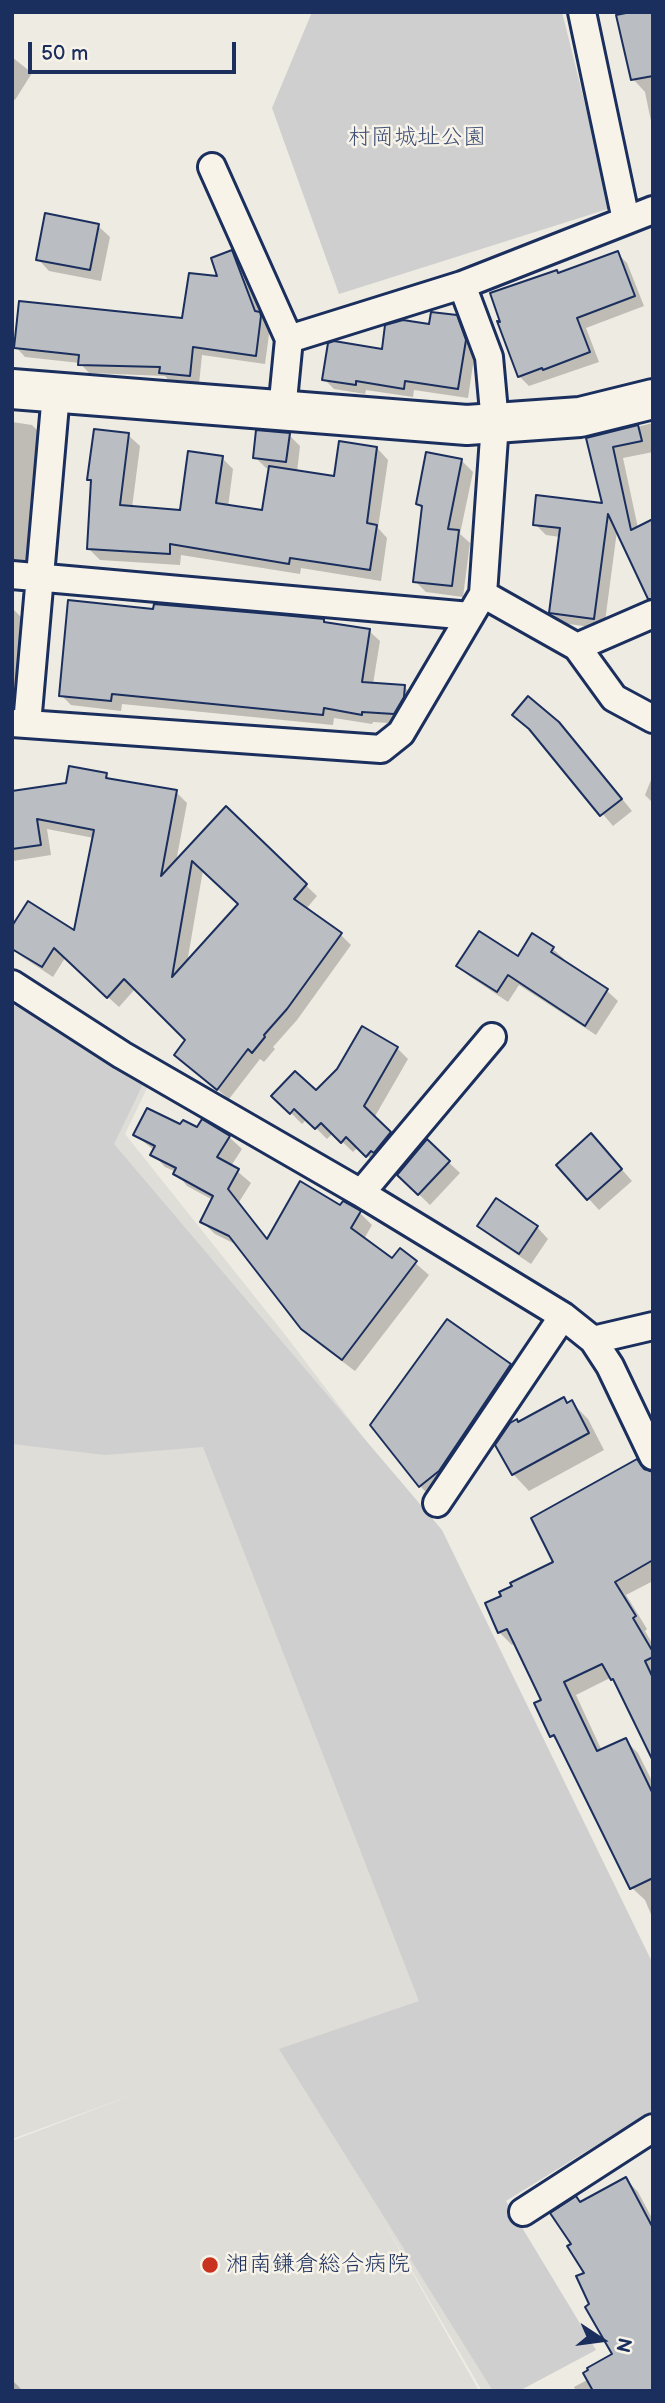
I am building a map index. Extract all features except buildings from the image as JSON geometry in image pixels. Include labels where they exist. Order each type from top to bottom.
[{"type":"street","points":[[582,12],[626,220]]},
{"type":"street","points":[[212,167],[289,339],[282,411]]},
{"type":"street","points":[[289,339],[462,285],[653,210]]},
{"type":"street","points":[[56,393],[40,577],[19,723],[381,749],[401,733],[483,593],[495,423],[489,357],[462,285]]},
{"type":"street","points":[[12,389],[467,425],[580,417],[653,399]]},
{"type":"street","points":[[12,575],[470,616]]},
{"type":"street","points":[[483,593],[577,647],[614,698],[653,719]]},
{"type":"street","points":[[577,647],[653,614]]},
{"type":"street","points":[[12,984],[122,1055],[360,1193],[563,1316],[593,1340],[610,1366],[653,1456]]},
{"type":"street","points":[[360,1193],[492,1037]]},
{"type":"street","points":[[437,1503],[563,1316]]},
{"type":"street","points":[[593,1340],[653,1326]]},
{"type":"street","points":[[523,2212],[653,2128]]},
{"type":"shaded area","points":[[12,1007],[151,1080],[125,1134],[283,1332],[430,1525],[497,2199],[510,2391],[482,2391],[378,2212],[479,2391],[12,2391],[12,2141],[135,2094],[12,2139]]},
{"type":"green space","name":"村岡城址公園","points":[[312,12],[562,12],[611,208],[339,294],[272,108]]},
{"type":"green space","points":[[12,998],[144,1082],[114,1144],[442,1530],[653,1964],[653,2110],[506,2201],[596,2350],[519,2391],[493,2391],[279,2049],[419,2001],[203,1447],[105,1455],[12,1444]]},
{"type":"place","name":"湘南鎌倉総合病院","points":[[210,2265]]}]
